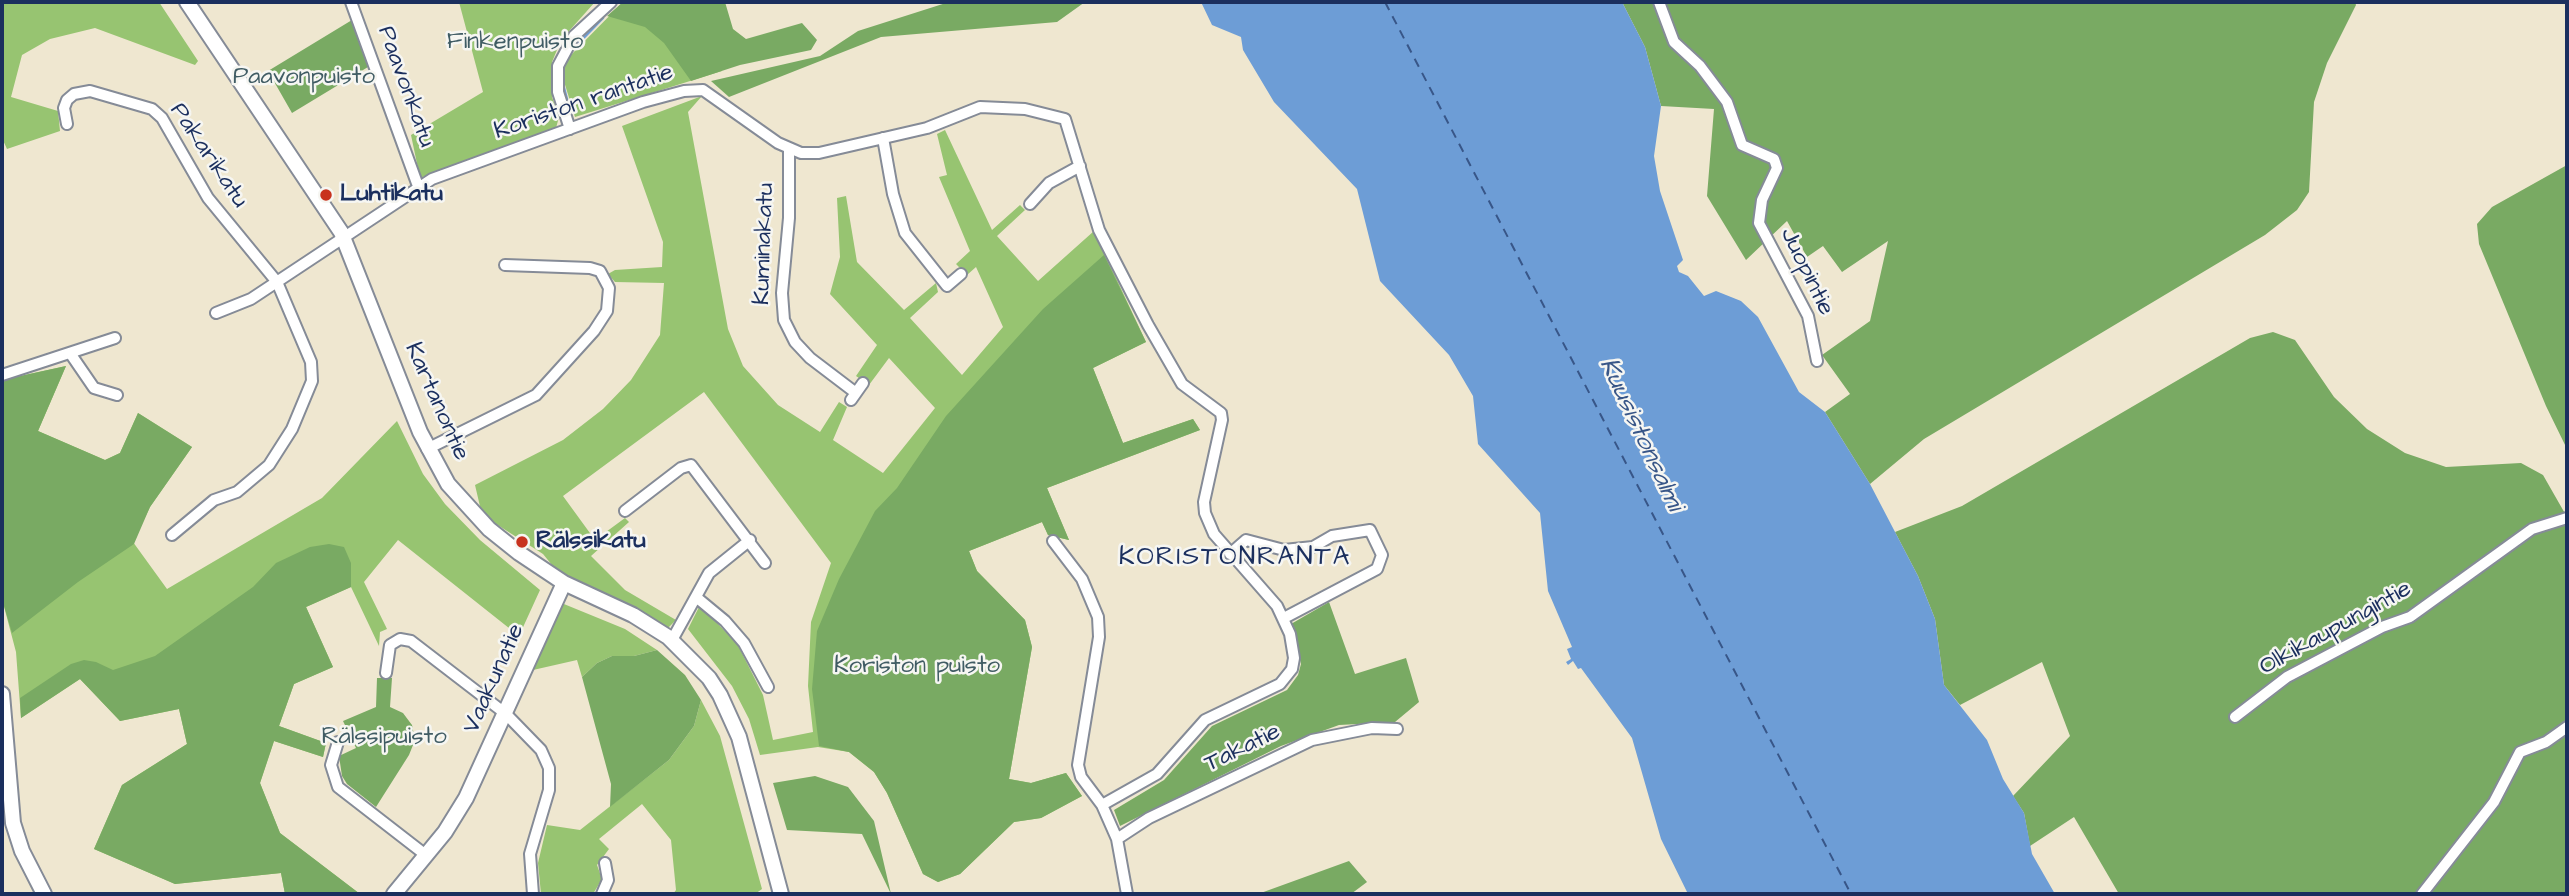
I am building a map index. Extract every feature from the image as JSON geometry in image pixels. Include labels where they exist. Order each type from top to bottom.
[{"type":"street","name":"Kartanontie","points":[[187,2],[329,209],[428,449],[448,484],[489,529],[564,583],[633,615],[672,640],[709,678],[732,717],[781,894]]},
{"type":"street","name":"Paavonkatu","points":[[351,2],[418,186]]},
{"type":"street","points":[[570,129],[558,92],[558,66],[574,36],[611,2]]},
{"type":"street","name":"Juopintie","points":[[1659,2],[1674,42],[1700,66],[1727,102],[1742,145],[1768,153],[1774,159],[1777,168],[1762,200],[1759,223],[1808,316],[1817,361]]},
{"type":"street","name":"Koriston rantatie","points":[[344,240],[418,186],[643,102],[694,89],[713,95],[789,150]]},
{"type":"street","name":"Pakarikatu","points":[[67,124],[64,108],[67,100],[82,92],[100,92],[152,109],[162,118],[208,198],[277,282]]},
{"type":"street","points":[[789,150],[818,153],[939,125],[980,107],[1025,110],[1065,119],[1098,230],[1156,340],[1182,384],[1221,413],[1222,420],[1204,502],[1214,534],[1270,596],[1284,618],[1294,658],[1292,669],[1280,684],[1205,720],[1157,774],[1102,806]]},
{"type":"street","points":[[883,138],[893,194],[905,233],[947,286],[961,274]]},
{"type":"street","name":"Kuminakatu","points":[[789,150],[790,211],[782,293],[784,320],[795,342],[853,397],[863,383]]},
{"type":"street","points":[[1030,204],[1049,183],[1080,166]]},
{"type":"street","points":[[216,313],[251,299],[344,240]]},
{"type":"street","points":[[428,449],[536,395],[594,331],[607,311],[609,288],[600,271],[590,268],[505,265]]},
{"type":"street","points":[[172,535],[214,500],[237,492],[260,474],[292,429],[312,381],[312,368],[277,282]]},
{"type":"street","points":[[2,374],[115,338]]},
{"type":"street","points":[[70,353],[94,388],[117,395]]},
{"type":"street","points":[[625,511],[672,474],[691,465],[765,563]]},
{"type":"street","name":"Olkikaupungintie","points":[[2235,717],[2287,677],[2382,627],[2410,617],[2532,529],[2567,518]]},
{"type":"street","points":[[1230,554],[1246,540],[1284,550],[1313,547],[1332,536],[1370,530],[1382,555],[1377,569],[1284,618]]},
{"type":"street","points":[[672,640],[717,565],[750,540]]},
{"type":"street","points":[[1053,541],[1082,579],[1098,617],[1096,658],[1077,755],[1081,777],[1102,806],[1117,839],[1127,894]]},
{"type":"street","name":"Vaakunatie","points":[[394,894],[427,856],[466,798],[564,583]]},
{"type":"street","points":[[696,597],[725,621],[744,643],[768,687]]},
{"type":"street","points":[[386,673],[390,645],[400,639],[411,640],[506,714],[534,742],[548,768],[547,800],[530,854],[533,894]]},
{"type":"street","points":[[2,694],[13,822],[22,851],[44,894]]},
{"type":"street","points":[[2422,894],[2494,802],[2519,752],[2546,742],[2567,727]]},
{"type":"street","name":"Takatie","points":[[1117,839],[1149,818],[1312,740],[1372,728],[1397,729]]},
{"type":"street","points":[[338,742],[331,765],[338,787],[427,856]]},
{"type":"street","points":[[602,894],[608,880],[605,863]]},
{"type":"green space","points":[[2,2],[159,2],[198,61],[195,65],[95,28],[50,39],[22,55],[11,97],[58,111],[60,131],[7,149],[2,138]]},
{"type":"green space","name":"Finkenpuisto","points":[[459,2],[595,2],[561,40],[552,62],[552,97],[559,117],[556,128],[420,178],[411,135],[483,92]]},
{"type":"green space","points":[[623,2],[722,71],[575,117],[562,75],[568,58]]},
{"type":"green space","points":[[623,2],[725,2],[733,29],[746,39],[802,23],[817,40],[811,50],[740,65],[691,81],[664,43],[645,27],[607,16]]},
{"type":"green space","points":[[949,2],[1085,2],[1057,22],[881,37],[729,97],[711,81],[820,56],[858,31]]},
{"type":"green space","points":[[1622,2],[2355,2],[2356,5],[2327,63],[2314,102],[2309,192],[2297,210],[2265,235],[1924,439],[1870,484],[1825,412],[1850,394],[1822,355],[1870,321],[1888,241],[1842,272],[1823,246],[1807,257],[1787,221],[1746,260],[1707,196],[1714,109],[1661,106],[1645,47]]},
{"type":"green space","name":"Paavonpuisto","points":[[352,20],[368,67],[292,113],[268,71]]},
{"type":"green space","name":"Koriston puisto","points":[[702,96],[688,112],[728,329],[743,366],[778,405],[820,432],[839,402],[847,407],[833,440],[883,473],[935,408],[889,358],[869,385],[856,376],[877,345],[830,294],[840,257],[837,198],[846,196],[857,262],[904,310],[936,283],[938,292],[910,318],[962,375],[1003,327],[976,267],[967,275],[956,264],[970,251],[939,177],[947,175],[937,134],[945,130],[992,230],[1020,205],[1025,210],[997,236],[1038,281],[1094,231],[1146,342],[1093,368],[1123,443],[1193,419],[1200,430],[1047,488],[1069,540],[1048,535],[1042,522],[969,551],[977,571],[1025,620],[1032,647],[1009,779],[1031,783],[1066,773],[1082,796],[1041,818],[1014,822],[960,874],[938,882],[923,874],[887,793],[874,772],[849,752],[818,747],[760,755],[749,719],[732,686],[688,629],[700,605],[738,645],[763,695],[773,740],[813,732],[808,686],[811,622],[831,563],[704,392],[563,496],[595,540],[625,518],[629,522],[591,556],[625,590],[676,620],[668,628],[556,570],[543,554],[482,515],[475,485],[563,440],[603,409],[631,380],[660,335],[664,283],[615,282],[608,274],[615,270],[662,267],[663,242],[622,126]]},
{"type":"green space","points":[[2567,165],[2567,449],[2546,406],[2479,244],[2477,224],[2492,207]]},
{"type":"green space","points":[[1104,255],[1146,342],[1093,368],[1123,443],[1193,419],[1200,430],[1047,488],[1069,540],[1048,535],[1042,522],[969,551],[977,571],[1025,620],[1032,647],[1009,779],[1031,783],[1066,773],[1082,796],[1041,818],[1014,822],[960,874],[938,882],[923,874],[887,793],[874,772],[849,752],[819,746],[812,689],[817,631],[839,579],[875,511],[897,488],[946,416],[1043,309]]},
{"type":"green space","points":[[2273,332],[2295,340],[2334,397],[2367,429],[2405,453],[2446,467],[2521,463],[2543,475],[2567,517],[2567,894],[2119,894],[2074,817],[2030,846],[2024,813],[2013,796],[2070,736],[2042,662],[1960,705],[1944,685],[1935,619],[1918,576],[1895,532],[1962,506],[2250,338]]},
{"type":"green space","points":[[66,366],[38,431],[105,460],[120,453],[138,413],[192,447],[150,507],[133,542],[167,589],[322,498],[397,421],[423,474],[445,504],[480,540],[540,590],[519,636],[398,540],[364,582],[387,629],[380,632],[379,646],[351,587],[306,607],[333,667],[294,684],[279,726],[326,743],[323,757],[274,741],[260,783],[280,833],[360,894],[285,894],[281,873],[175,884],[94,849],[122,785],[187,744],[179,709],[120,721],[80,679],[21,718],[16,652],[2,599],[2,380]]},
{"type":"green space","points":[[66,366],[38,431],[105,460],[120,453],[138,413],[192,447],[150,507],[134,544],[78,582],[12,633],[2,599],[2,380]]},
{"type":"green space","points":[[329,544],[344,547],[351,563],[351,587],[306,607],[333,667],[294,684],[279,726],[326,743],[323,757],[274,741],[260,783],[280,833],[360,894],[285,894],[281,873],[175,884],[94,849],[122,785],[187,744],[179,709],[120,721],[80,679],[21,718],[20,698],[71,664],[84,660],[113,670],[155,656],[253,587],[276,563],[310,547]]},
{"type":"green space","points":[[559,602],[625,629],[657,650],[634,656],[612,656],[597,663],[582,677],[577,660],[533,670]]},
{"type":"green space","points":[[1329,602],[1355,674],[1406,658],[1419,702],[1395,722],[1339,725],[1281,746],[1120,826],[1114,810],[1164,780],[1212,726],[1287,690],[1298,675],[1301,664],[1291,624]]},
{"type":"green space","points":[[657,650],[685,675],[701,700],[694,726],[669,760],[610,807],[611,784],[582,677],[597,663],[612,656],[634,656]]},
{"type":"green space","name":"Rälssipuisto","points":[[377,678],[392,678],[390,707],[403,713],[412,725],[415,740],[409,755],[376,807],[347,784],[342,776],[339,756],[356,748],[343,721],[376,707]]},
{"type":"green space","points":[[701,700],[720,736],[762,889],[755,894],[673,894],[676,890],[671,840],[642,804],[599,839],[609,849],[597,865],[602,879],[593,894],[541,894],[538,863],[547,825],[580,830],[669,760],[694,726]]},
{"type":"green space","points":[[815,776],[848,787],[874,821],[891,894],[862,834],[787,830],[773,783]]},
{"type":"green space","points":[[1349,861],[1367,882],[1351,894],[1258,894]]},
{"type":"water","name":"Kuusistonsalmi","points":[[1201,2],[1622,2],[1645,47],[1661,106],[1654,156],[1660,191],[1683,260],[1677,266],[1679,272],[1688,276],[1704,296],[1716,291],[1741,301],[1758,317],[1799,392],[1825,412],[1870,484],[1918,576],[1935,619],[1944,685],[1987,740],[2003,779],[2024,813],[2032,854],[2055,894],[1688,894],[1661,839],[1632,738],[1581,668],[1578,669],[1573,661],[1568,665],[1566,662],[1571,659],[1567,649],[1572,647],[1548,591],[1540,513],[1478,444],[1473,396],[1449,355],[1380,281],[1357,189],[1274,102],[1243,50],[1241,37],[1212,25]]},
{"type":"waterway","points":[[571,51],[603,18]]},
{"type":"waterway","points":[[563,84],[570,111]]},
{"type":"ferry route","points":[[1385,2],[1851,894]]},
{"type":"place","name":"Luhtikatu","points":[[326,195]]},
{"type":"place","name":"Rälssikatu","points":[[522,542]]},
{"type":"district","name":"KORISTONRANTA","points":[[1235,559]]}]
